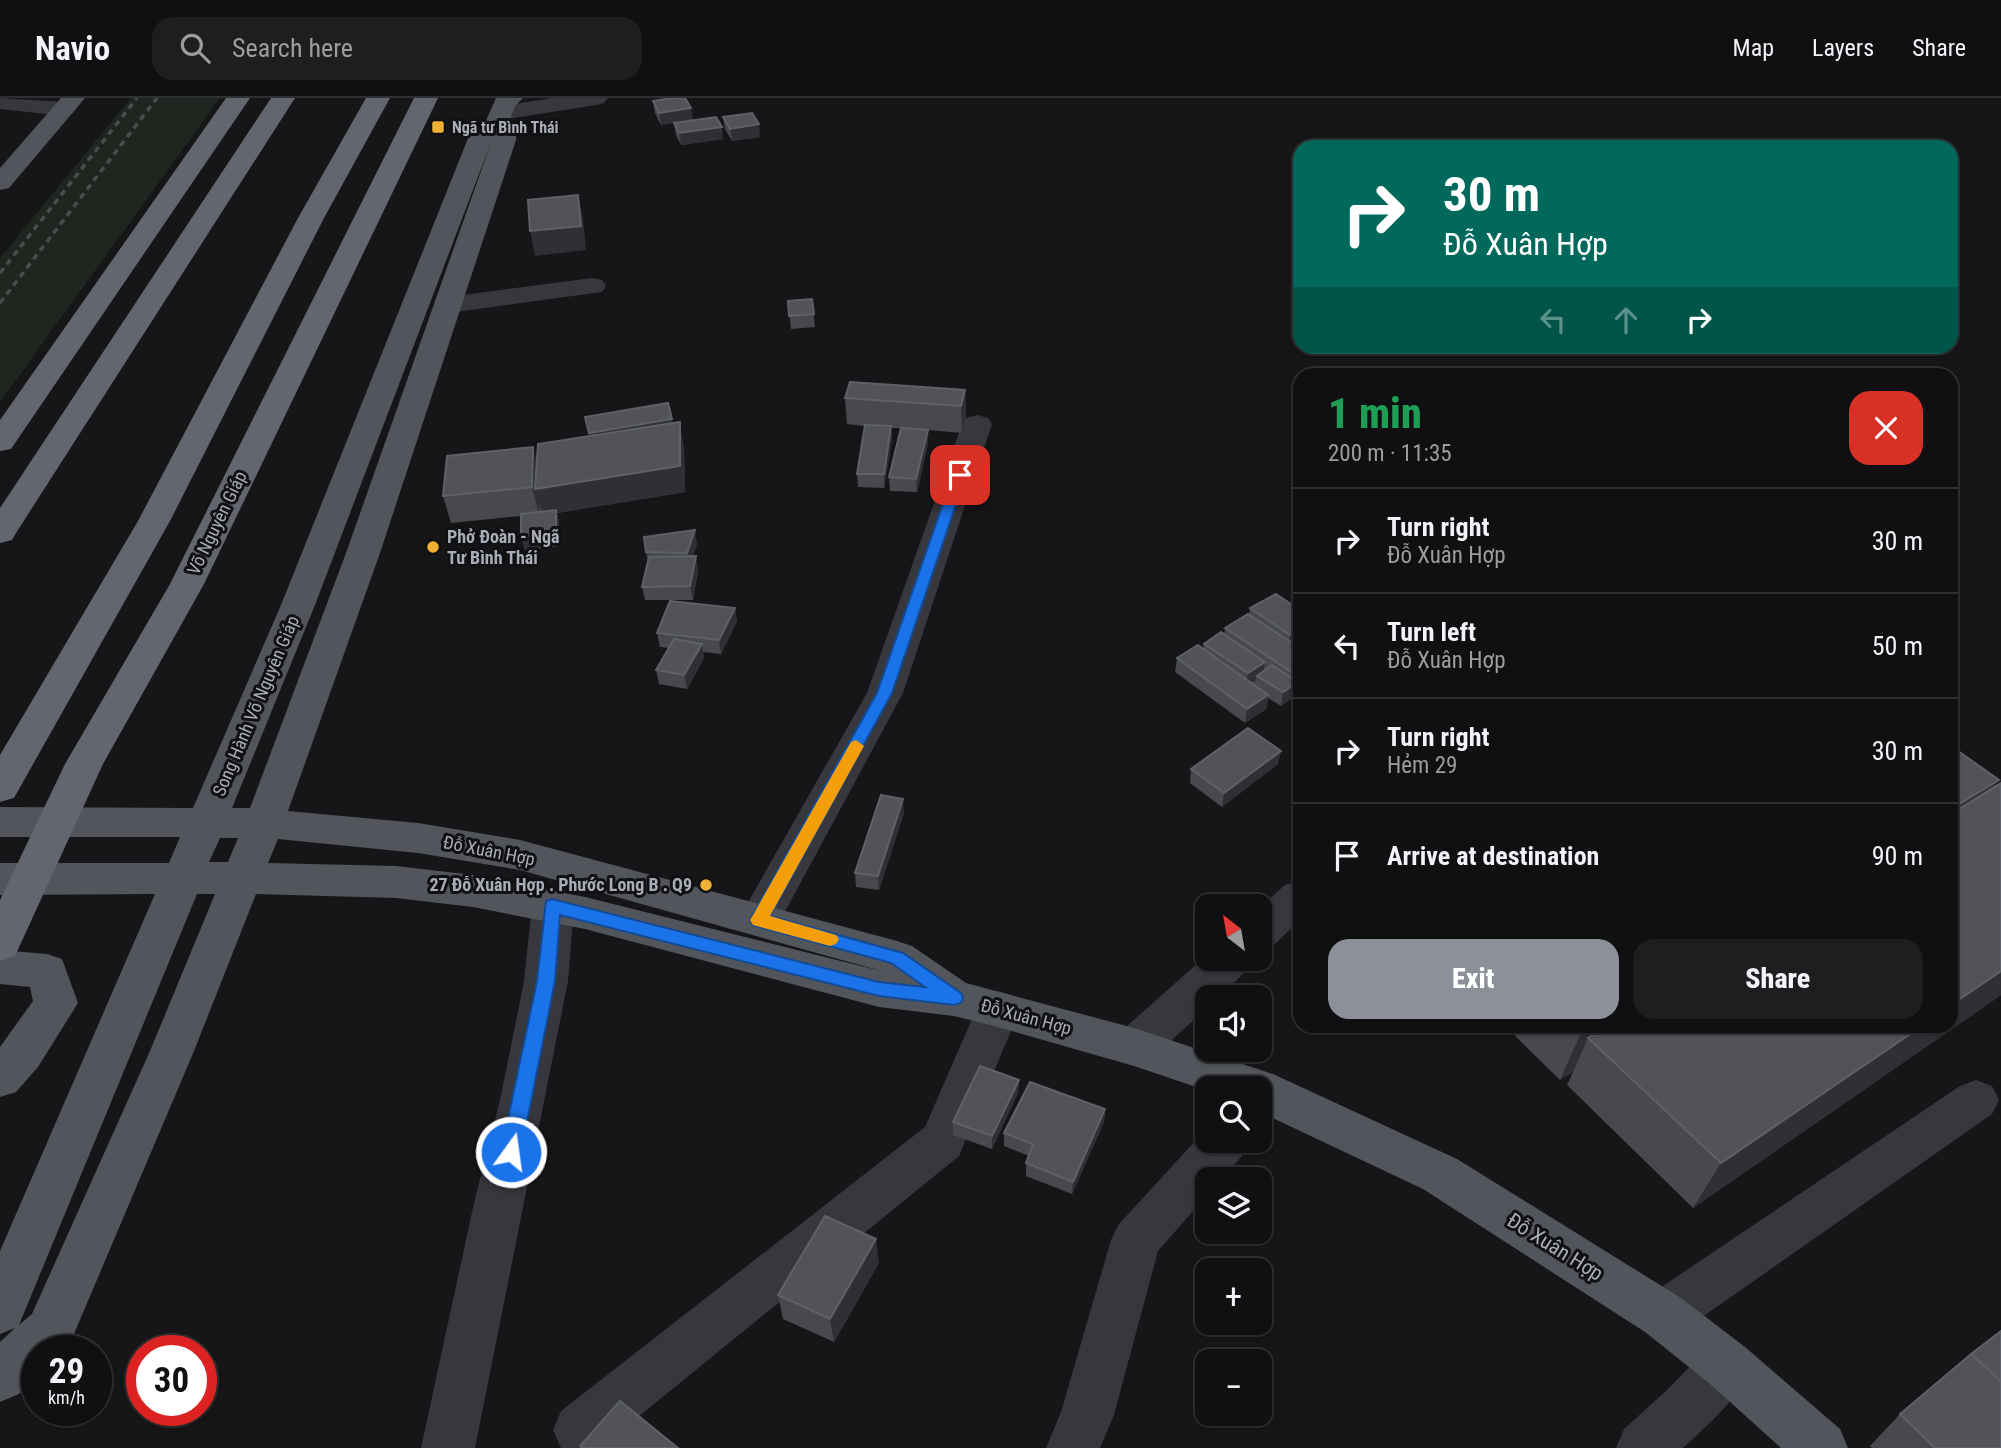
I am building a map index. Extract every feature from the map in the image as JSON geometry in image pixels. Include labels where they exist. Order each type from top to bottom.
[{"type":"highway","points":[[0,442],[238,98]]},
{"type":"highway","points":[[0,533],[283,98]]},
{"type":"highway","points":[[0,788],[154,520],[311,218],[378,98]]},
{"type":"highway","name":"Võ Nguyên Giáp","points":[[0,944],[15,878],[55,823],[84,764],[187,584],[426,98]]},
{"type":"highway","points":[[154,520],[187,584]]},
{"type":"main road","points":[[0,183],[68,103]]},
{"type":"main road","points":[[0,1377],[50,1331],[172,1051],[264,823],[363,553],[503,140],[502,108]]},
{"type":"main road","name":"Song Hành Võ Nguyên Giáp","points":[[0,1310],[298,605],[481,136],[502,108]]},
{"type":"main road","name":"Đỗ Xuân Hợp","points":[[0,822],[264,823],[418,838],[520,855],[897,958],[976,1003]]},
{"type":"main road","name":"Đỗ Xuân Hợp","points":[[15,878],[242,877],[396,882],[473,891],[552,906],[879,989],[976,1003],[1134,1047],[1214,1076]]},
{"type":"main road","points":[[0,967],[47,971],[56,1003],[22,1054],[0,1078]]},
{"type":"main road","name":"Đỗ Xuân Hợp","points":[[1272,1098],[1440,1174],[1663,1315],[1727,1365],[1821,1448]]},
{"type":"street","points":[[502,108],[596,98]]},
{"type":"street","points":[[0,102],[68,103]]},
{"type":"street","points":[[448,305],[592,286]]},
{"type":"street","points":[[759,920],[884,693],[977,424]]},
{"type":"street","points":[[1272,921],[1293,902]]},
{"type":"street","points":[[448,1448],[546,981],[552,906]]},
{"type":"street","points":[[1134,1047],[1218,971]]},
{"type":"street","points":[[580,1430],[942,1140],[976,1003]]},
{"type":"street","points":[[1663,1315],[1976,1100]]},
{"type":"street","points":[[1073,1448],[1087,1415],[1136,1240],[1214,1153]]},
{"type":"street","points":[[1643,1448],[1686,1409],[1727,1365]]},
{"type":"shaded area","points":[[131,98],[220,98],[0,402],[0,258]]},
{"type":"building","points":[[685,98],[691,108],[659,113],[653,101]]},
{"type":"building","points":[[752,113],[759,124],[730,129],[723,117]]},
{"type":"building","points":[[716,117],[722,127],[679,133],[674,123]]},
{"type":"building","points":[[578,195],[581,226],[530,231],[528,200]]},
{"type":"building","points":[[812,299],[814,314],[789,316],[788,301]]},
{"type":"building","points":[[850,382],[965,390],[961,406],[845,398]]},
{"type":"building","points":[[668,403],[672,419],[589,433],[585,417]]},
{"type":"building","points":[[680,422],[680,466],[535,489],[538,444]]},
{"type":"building","points":[[865,425],[891,426],[884,474],[857,474]]},
{"type":"building","points":[[901,428],[928,430],[916,479],[889,477]]},
{"type":"building","points":[[533,447],[532,487],[443,496],[447,456]]},
{"type":"building","points":[[556,510],[556,533],[521,537],[521,514]]},
{"type":"building","points":[[695,530],[687,553],[646,552],[644,537]]},
{"type":"building","points":[[696,556],[690,586],[642,587],[649,557]]},
{"type":"building","points":[[1276,594],[1293,605],[1293,634],[1290,635],[1250,608]]},
{"type":"building","points":[[670,601],[735,608],[719,640],[657,633]]},
{"type":"building","points":[[1248,614],[1293,643],[1293,673],[1225,628]]},
{"type":"building","points":[[1221,632],[1265,662],[1248,673],[1204,644]]},
{"type":"building","points":[[674,639],[702,644],[684,675],[656,670]]},
{"type":"building","points":[[1198,645],[1268,695],[1247,709],[1177,658]]},
{"type":"building","points":[[1272,665],[1293,679],[1293,685],[1283,692],[1257,676]]},
{"type":"building","points":[[1248,728],[1281,751],[1224,793],[1191,769]]},
{"type":"building","points":[[1958,751],[1999,780],[1958,805]]},
{"type":"building","points":[[2001,783],[2001,971],[1958,1000],[1958,810]]},
{"type":"building","points":[[881,795],[903,799],[878,876],[855,873]]},
{"type":"building","points":[[1596,1033],[1912,1033],[1721,1163],[1588,1038]]},
{"type":"building","points":[[980,1066],[1019,1080],[992,1136],[953,1122]]},
{"type":"building","points":[[1030,1082],[1105,1109],[1073,1182],[1026,1163],[1033,1144],[1004,1133]]},
{"type":"building","points":[[825,1216],[876,1239],[830,1319],[778,1295]]},
{"type":"building","points":[[2001,1331],[2001,1381],[1971,1354]]},
{"type":"building","points":[[1971,1354],[2001,1381],[2001,1448],[1935,1448],[1900,1414]]},
{"type":"building","points":[[620,1401],[678,1448],[580,1446]]},
{"type":"railway","points":[[0,273],[137,98]]},
{"type":"railway","points":[[0,303],[157,98]]},
{"type":"slow traffic","points":[[830,939],[759,920],[856,746]]},
{"type":"place","name":"Ngã tư Bình Thái","points":[[438,127]]},
{"type":"place","name":"Phở Đoàn - Ngã Tư Bình Thái","points":[[433,547]]},
{"type":"place","name":"27 Đỗ Xuân Hợp . Phước Long B . Q9","points":[[706,885]]},
{"type":"route","points":[[511,1152],[546,981],[552,906],[879,989],[954,998],[897,958],[759,920],[884,693],[960,475]]}]
